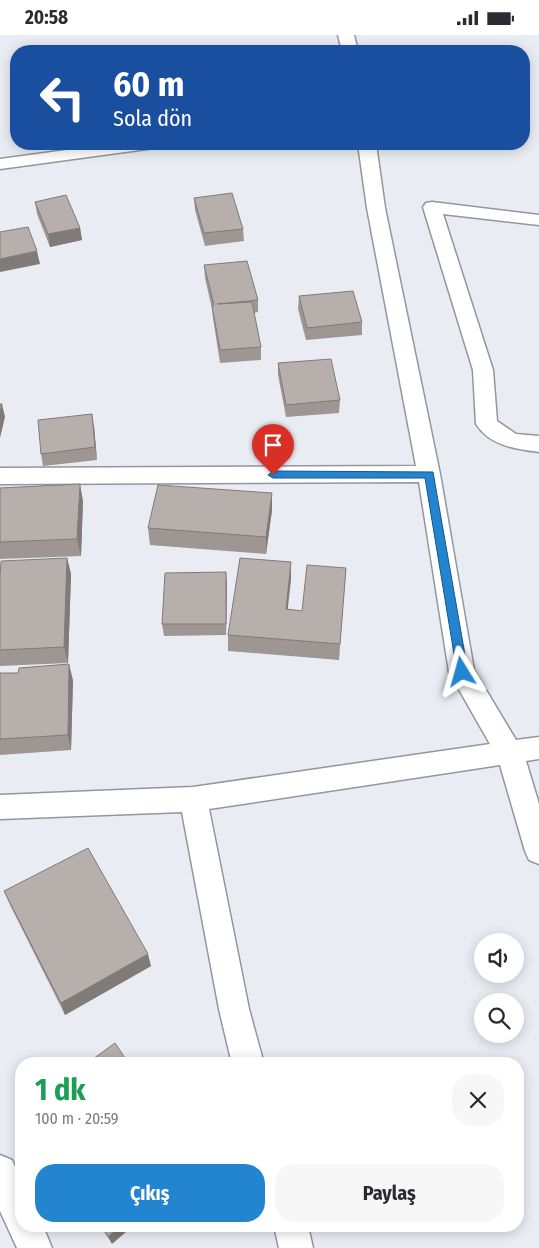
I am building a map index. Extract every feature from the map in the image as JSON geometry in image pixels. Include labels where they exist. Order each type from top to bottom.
[{"type":"street","points":[[0,164],[103,150]]},
{"type":"street","points":[[368,150],[376,208],[429,474],[462,672],[510,753],[539,851]]},
{"type":"street","points":[[539,220],[432,207],[482,369],[487,424],[511,441],[539,444]]},
{"type":"street","points":[[0,476],[429,474]]},
{"type":"street","points":[[0,807],[193,799],[539,748]]},
{"type":"street","points":[[193,799],[234,1009],[246,1057]]},
{"type":"street","points":[[0,1172],[15,1206]]},
{"type":"street","points":[[27,1232],[34,1248]]},
{"type":"street","points":[[292,1232],[296,1248]]},
{"type":"building","points":[[232,193],[243,229],[204,233],[194,198]]},
{"type":"building","points":[[66,195],[80,228],[48,234],[35,202]]},
{"type":"building","points":[[28,227],[37,251],[0,259],[0,232]]},
{"type":"building","points":[[247,261],[258,300],[217,304],[252,302],[261,347],[220,350],[212,306],[214,305],[204,265]]},
{"type":"building","points":[[353,291],[362,322],[307,328],[299,296]]},
{"type":"building","points":[[331,359],[340,400],[286,405],[278,363]]},
{"type":"building","points":[[92,414],[95,447],[41,454],[38,420]]},
{"type":"building","points":[[80,484],[77,539],[0,542],[0,488]]},
{"type":"building","points":[[158,485],[272,493],[266,537],[148,528]]},
{"type":"building","points":[[67,558],[64,647],[0,650],[1,561]]},
{"type":"building","points":[[240,558],[291,562],[286,609],[302,611],[307,565],[346,568],[340,644],[228,635]]},
{"type":"building","points":[[226,572],[226,624],[162,624],[165,573]]},
{"type":"building","points":[[69,664],[68,735],[0,739],[0,673],[18,673],[19,668]]},
{"type":"building","points":[[88,848],[148,954],[61,1003],[4,891]]},
{"type":"building","points":[[115,1043],[124,1057],[96,1057]]},
{"type":"building","points":[[105,1232],[113,1232],[108,1237]]},
{"type":"route","points":[[273,475],[429,474],[453,607],[462,672]]}]
